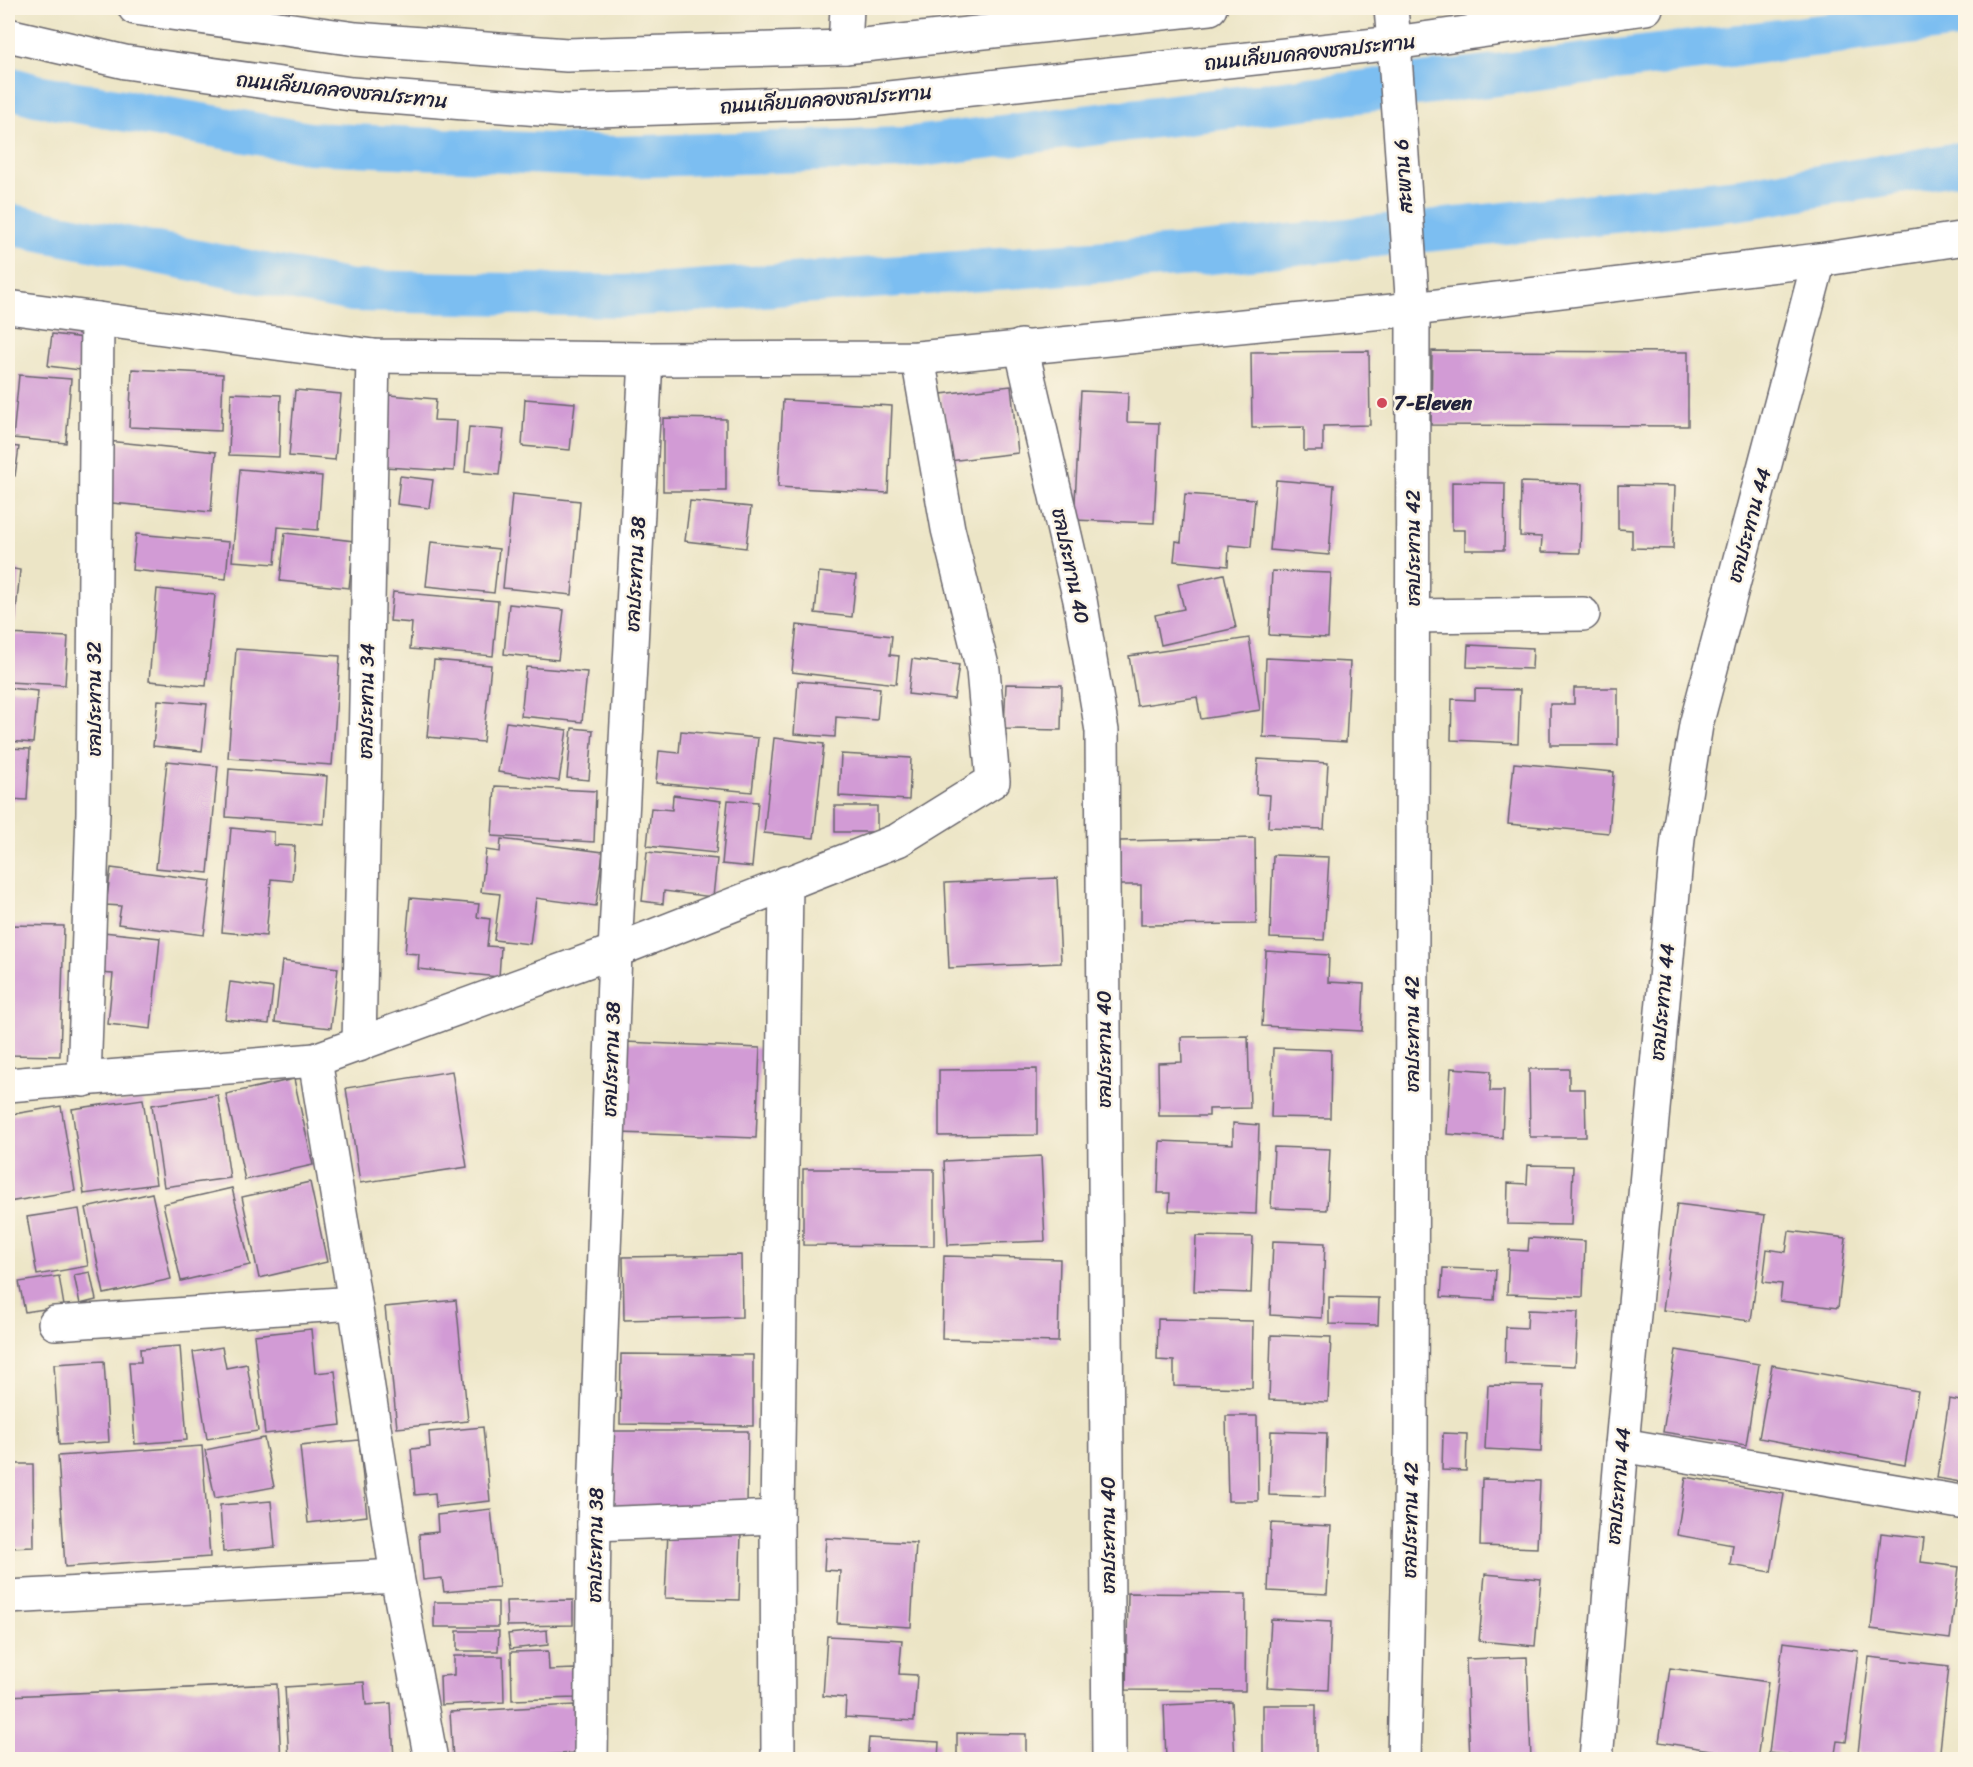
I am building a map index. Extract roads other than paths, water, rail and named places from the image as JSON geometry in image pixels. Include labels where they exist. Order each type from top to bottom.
[{"type":"street","points":[[135,8],[356,39],[567,55],[845,47],[1210,8]]},
{"type":"street","points":[[845,47],[847,8]]},
{"type":"street","name":"สะพาน 6","points":[[1391,8],[1413,309]]},
{"type":"street","name":"ถนนเลียบคลองชลประทาน","points":[[8,35],[125,62],[351,94],[566,111],[852,102],[1394,43],[1646,8]]},
{"type":"street","points":[[8,307],[373,356],[646,359],[918,358],[1413,309],[1819,260],[1965,238]]},
{"type":"street","name":"ชลประทาน 44","points":[[1596,1760],[1622,1445],[1678,838],[1696,726],[1819,260]]},
{"type":"street","name":"ชลประทาน 42","points":[[1404,1760],[1411,1463],[1413,309]]},
{"type":"street","name":"ชลประทาน 32","points":[[84,1080],[93,813],[97,319]]},
{"type":"street","name":"ชลประทาน 40","points":[[1021,346],[1080,600],[1102,730],[1109,1760]]},
{"type":"street","name":"ชลประทาน 34","points":[[359,1046],[373,356]]},
{"type":"street","points":[[8,1085],[315,1060],[359,1046],[615,951],[898,840],[993,781],[983,670],[948,529],[918,358]]},
{"type":"street","name":"ชลประทาน 38","points":[[591,1760],[594,1524],[615,951],[646,359]]},
{"type":"street","points":[[1413,616],[1583,614]]},
{"type":"street","points":[[778,1760],[777,1517],[786,884]]},
{"type":"street","points":[[315,1060],[397,1576],[431,1760]]},
{"type":"street","points":[[55,1323],[355,1303]]},
{"type":"street","points":[[1622,1445],[1965,1503]]},
{"type":"street","points":[[594,1524],[777,1517]]},
{"type":"street","points":[[8,1597],[397,1576]]},
{"type":"waterway","points":[[8,87],[36,95],[309,143],[614,157],[905,148],[1966,17]]},
{"type":"waterway","points":[[8,224],[352,291],[625,296],[1191,255],[1740,199],[1966,162]]},
{"type":"place","name":"7-Eleven","points":[[1382,403]]}]
